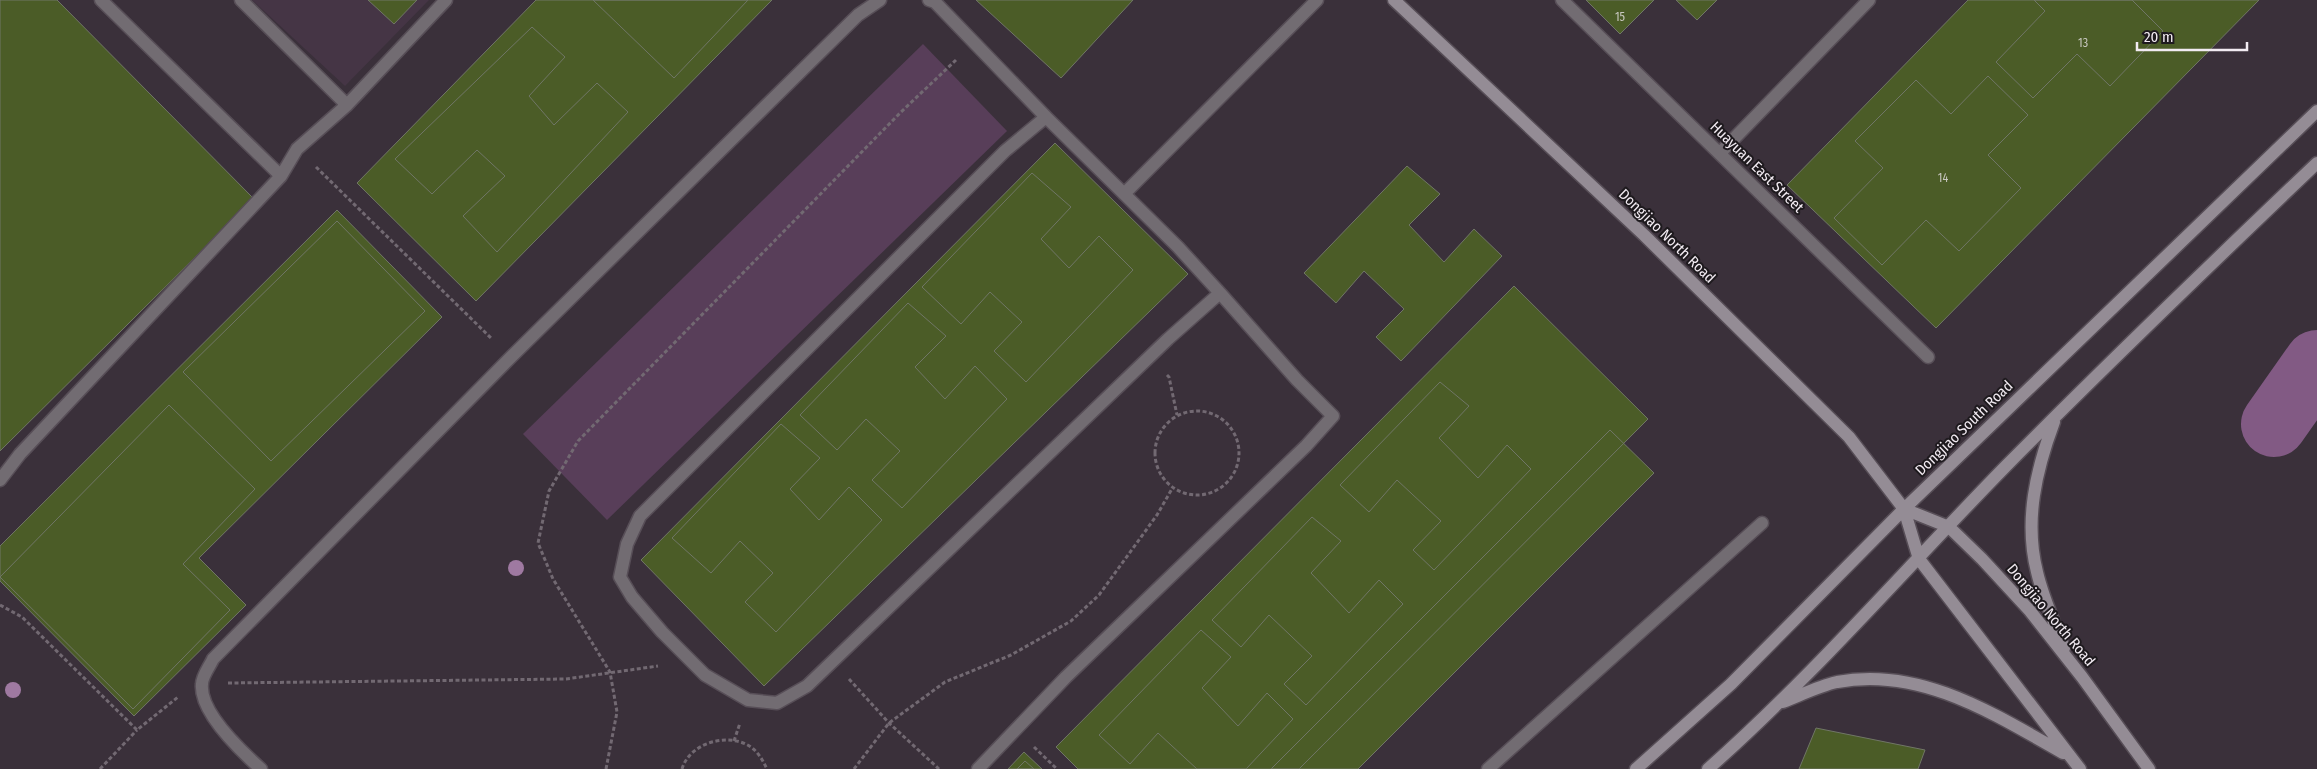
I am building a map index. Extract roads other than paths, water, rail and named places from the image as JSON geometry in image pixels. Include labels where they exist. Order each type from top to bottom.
[{"type":"street","name":"Dongjiao North Road","points":[[1394,0],[1644,235],[1849,437],[1904,509],[1919,559],[2080,769]]},
{"type":"street","name":"Dongjiao South Road","points":[[1636,769],[1731,684],[1904,509],[2317,110]]},
{"type":"street","points":[[1708,769],[1778,704],[2055,418],[2317,162]]},
{"type":"street","points":[[2055,418],[2040,461],[2030,519],[2037,572],[2069,660]]},
{"type":"street","name":"Dongjiao North Road","points":[[1904,509],[1949,527],[2030,611],[2069,660],[2149,769]]},
{"type":"street","points":[[1778,704],[1836,682],[1874,678],[1912,682],[1950,694],[2008,722],[2070,758]]},
{"type":"lane","points":[[101,0],[281,176]]},
{"type":"lane","points":[[241,0],[347,105]]},
{"type":"lane","points":[[0,480],[20,454],[281,176],[298,149],[347,105],[446,0]]},
{"type":"lane","points":[[261,769],[230,740],[206,705],[202,684],[213,658],[511,357],[858,15],[880,0]]},
{"type":"lane","points":[[929,0],[935,2],[1046,117],[1124,194],[1220,293],[1297,380],[1333,416],[1306,446],[1066,677],[978,769]]},
{"type":"lane","points":[[1124,194],[1317,0]]},
{"type":"lane","name":"Huayuan East Street","points":[[1562,0],[1928,357]]},
{"type":"lane","points":[[1720,153],[1869,0]]},
{"type":"lane","points":[[1046,117],[1005,151],[640,516],[627,544],[620,577],[632,597],[691,662],[705,675],[748,700],[777,703],[807,686],[1146,360],[1220,293]]},
{"type":"lane","points":[[1488,769],[1762,523]]},
{"type":"waterway","points":[[2274,424],[2317,363]]}]
